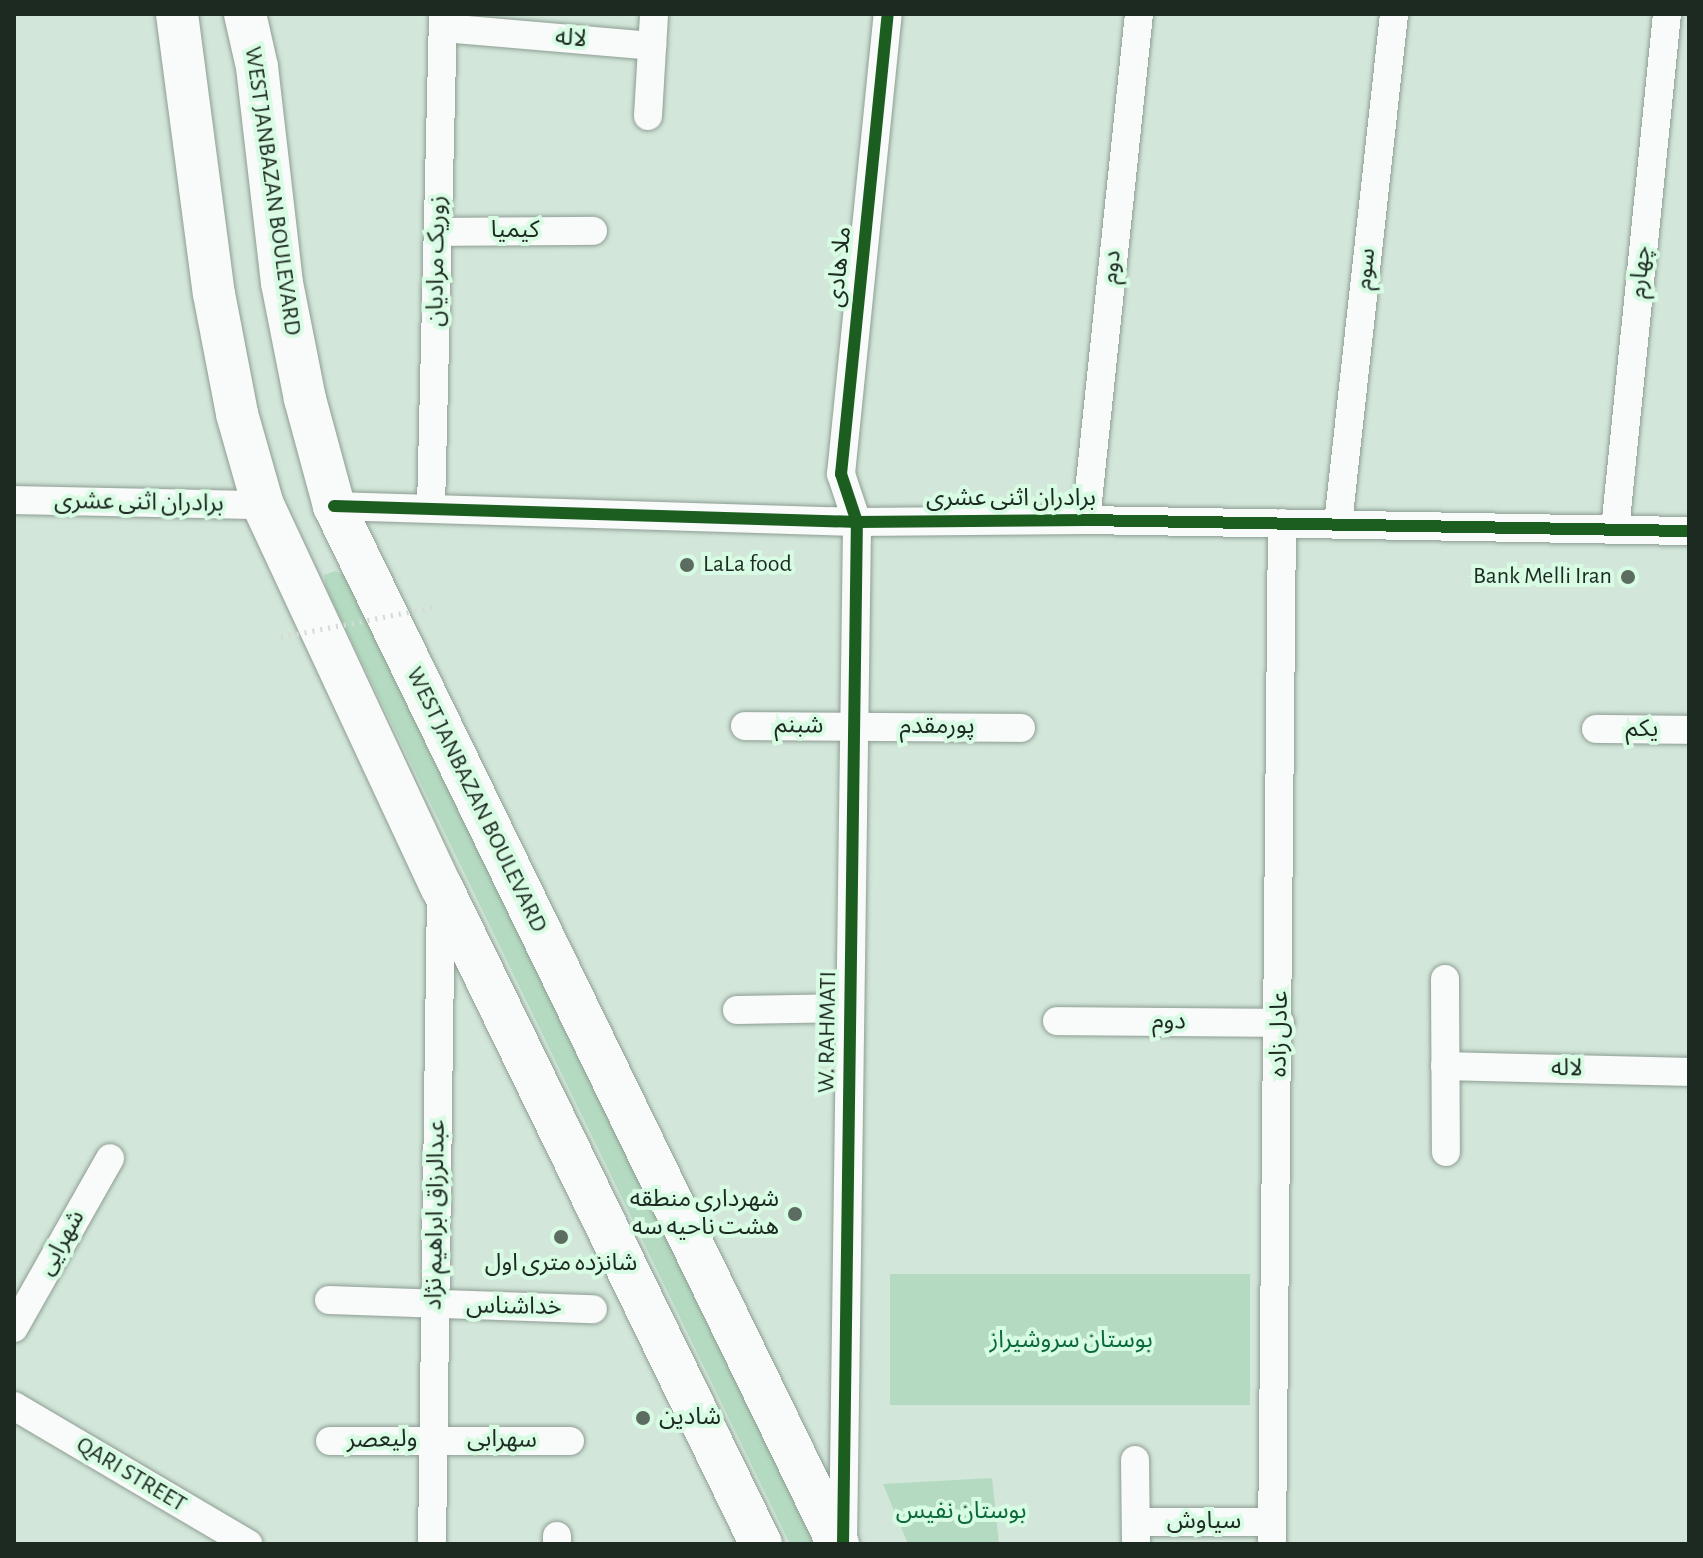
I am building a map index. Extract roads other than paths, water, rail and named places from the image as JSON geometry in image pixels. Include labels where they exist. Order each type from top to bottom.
[{"type":"main road","points":[[177,14],[214,294],[237,414],[263,505],[441,886],[761,1544]]},
{"type":"main road","name":"WEST JANBAZAN BOULEVARD","points":[[245,14],[257,67],[282,283],[305,399],[334,506],[841,1544]]},
{"type":"main road","points":[[263,505],[334,506]]},
{"type":"street","points":[[648,116],[654,14]]},
{"type":"street","name":"ملا هادی","points":[[857,522],[841,474],[888,14]]},
{"type":"street","name":"دوم","points":[[1086,520],[1139,14]]},
{"type":"street","name":"سوم","points":[[1338,524],[1394,14]]},
{"type":"street","name":"چهارم","points":[[1615,530],[1667,14]]},
{"type":"street","name":"لاله","points":[[443,21],[652,46]]},
{"type":"street","name":"زوریک مرادیان","points":[[431,508],[443,21]]},
{"type":"street","name":"کیمیا","points":[[438,232],[593,231]]},
{"type":"street","name":"برادران اثنی عشری","points":[[14,500],[263,505]]},
{"type":"street","name":"برادران اثنی عشری","points":[[334,506],[857,522],[1086,520],[1689,531]]},
{"type":"street","name":"W. RAHMATI","points":[[841,1544],[857,522]]},
{"type":"street","name":"عادل زاده","points":[[1272,1533],[1280,1023],[1282,523]]},
{"type":"street","name":"شبنم","points":[[745,726],[854,727]]},
{"type":"street","name":"پورمقدم","points":[[854,727],[1021,728]]},
{"type":"street","name":"یکم","points":[[1596,729],[1689,730]]},
{"type":"street","name":"عبدالرزاق ابراهیم نژاد","points":[[432,1544],[441,886]]},
{"type":"street","points":[[1445,979],[1446,1152]]},
{"type":"street","points":[[737,1010],[850,1008]]},
{"type":"street","name":"دوم","points":[[1057,1021],[1280,1023]]},
{"type":"street","name":"لاله","points":[[1445,1066],[1689,1072]]},
{"type":"street","name":"شهرایی","points":[[14,1328],[110,1158]]},
{"type":"street","name":"خداشناس","points":[[329,1300],[593,1309]]},
{"type":"street","name":"QARI STREET","points":[[14,1406],[248,1544]]},
{"type":"street","name":"ولیعصر","points":[[330,1441],[433,1439]]},
{"type":"street","name":"سهرابی","points":[[433,1439],[570,1441]]},
{"type":"street","name":"سیاوش","points":[[1135,1460],[1136,1533],[1272,1533]]},
{"type":"place","name":"LaLa food","points":[[687,565]]},
{"type":"place","name":"Bank Melli Iran","points":[[1628,577]]},
{"type":"place","name":"شهرداری منطقه هشت ناحیه سه","points":[[795,1214]]},
{"type":"place","name":"شانزده متری اول","points":[[561,1237]]},
{"type":"place","name":"شادین","points":[[643,1418]]},
{"type":"park label","name":"بوستان سروشیراز","points":[[1071,1341]]},
{"type":"park label","name":"بوستان نفیس","points":[[961,1512]]}]
